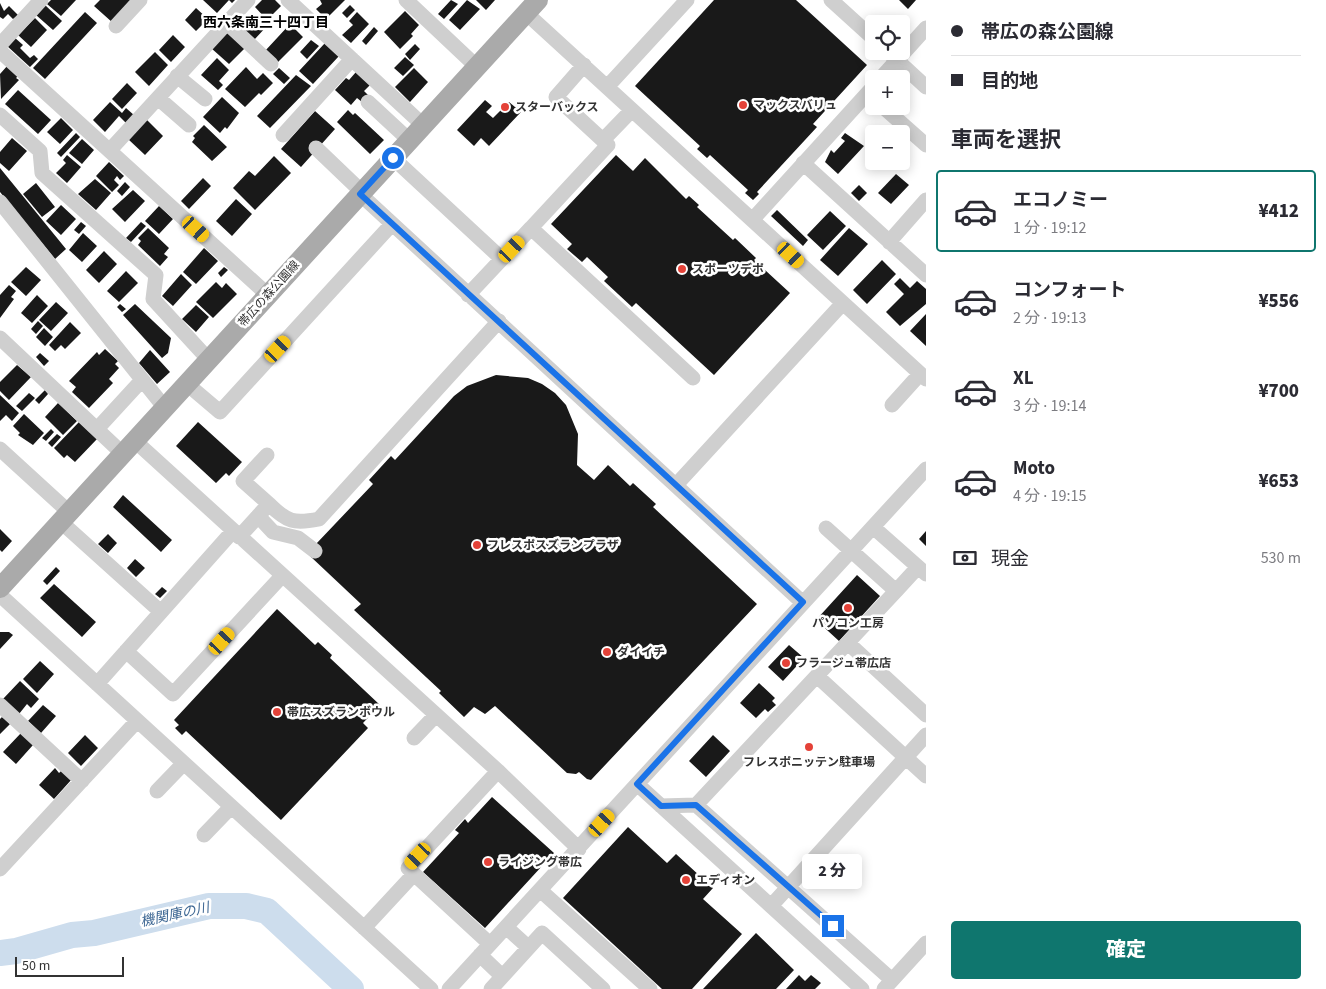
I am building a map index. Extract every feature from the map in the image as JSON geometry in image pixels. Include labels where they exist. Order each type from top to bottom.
[{"type":"main road","name":"帯広の森公園線","points":[[0,588],[532,4]]},
{"type":"street","points":[[41,0],[1,52],[268,295]]},
{"type":"street","points":[[116,26],[140,0]]},
{"type":"street","points":[[110,150],[248,0]]},
{"type":"street","points":[[288,0],[423,125]]},
{"type":"street","points":[[406,0],[477,66]]},
{"type":"street","points":[[607,87],[687,0]]},
{"type":"street","points":[[831,0],[865,31]]},
{"type":"street","points":[[532,4],[584,65],[607,87],[923,377],[892,405]]},
{"type":"street","points":[[227,23],[271,64]]},
{"type":"street","points":[[910,41],[926,28]]},
{"type":"street","points":[[283,135],[352,59]]},
{"type":"street","points":[[896,60],[926,87]]},
{"type":"street","points":[[468,295],[608,145],[556,96],[584,65]]},
{"type":"street","points":[[177,76],[205,100]]},
{"type":"street","points":[[158,98],[189,125]]},
{"type":"street","points":[[753,219],[803,163],[865,99]]},
{"type":"street","points":[[368,102],[409,140]]},
{"type":"street","points":[[603,140],[632,110]]},
{"type":"street","points":[[0,115],[40,151],[42,173],[156,275],[154,299],[209,360]]},
{"type":"street","points":[[892,115],[926,145]]},
{"type":"street","points":[[316,148],[392,224],[468,295],[499,321],[803,602]]},
{"type":"street","points":[[393,158],[502,259]]},
{"type":"street","points":[[803,163],[926,275]]},
{"type":"street","points":[[889,242],[926,200]]},
{"type":"street","points":[[0,202],[165,408]]},
{"type":"street","points":[[187,384],[220,412],[392,224]]},
{"type":"street","points":[[531,228],[693,378]]},
{"type":"street","points":[[676,485],[843,303]]},
{"type":"street","points":[[267,455],[243,482],[285,520],[303,522],[319,518],[499,321]]},
{"type":"street","points":[[0,338],[97,429],[129,447],[236,534],[498,772],[579,849]]},
{"type":"street","points":[[97,429],[142,380]]},
{"type":"street","points":[[0,449],[161,612]]},
{"type":"street","points":[[448,989],[579,849],[926,469]]},
{"type":"street","points":[[97,684],[161,612],[236,534],[269,504]]},
{"type":"street","points":[[258,516],[273,532],[298,538],[315,551]]},
{"type":"street","points":[[696,805],[818,677],[896,591],[922,570],[873,527]]},
{"type":"street","points":[[826,528],[896,591]]},
{"type":"street","points":[[126,651],[173,694],[282,576]]},
{"type":"street","points":[[0,595],[183,764],[432,989]]},
{"type":"street","points":[[848,644],[926,714]]},
{"type":"street","points":[[818,677],[926,776]]},
{"type":"street","points":[[0,705],[82,781]]},
{"type":"street","points":[[414,738],[436,716]]},
{"type":"street","points":[[0,870],[137,721]]},
{"type":"street","points":[[771,906],[926,735]]},
{"type":"street","points":[[157,791],[183,764]]},
{"type":"street","points":[[498,772],[408,868],[485,949],[502,976]]},
{"type":"street","points":[[637,784],[862,989]]},
{"type":"street","points":[[661,806],[696,805],[789,886],[888,985],[926,943]]},
{"type":"street","points":[[204,835],[231,807]]},
{"type":"street","points":[[364,928],[414,874]]},
{"type":"street","points":[[540,890],[650,989]]},
{"type":"street","points":[[506,927],[528,947]]},
{"type":"street","points":[[491,989],[542,932],[603,989]]},
{"type":"building","points":[[51,0],[76,0],[61,16],[47,4]]},
{"type":"building","points":[[100,0],[131,0],[113,23],[94,6]]},
{"type":"building","points":[[203,0],[229,0],[217,13]]},
{"type":"building","points":[[262,0],[275,0],[281,6],[267,20],[255,7]]},
{"type":"building","points":[[320,0],[345,0],[326,19],[316,9],[322,4]]},
{"type":"building","points":[[451,0],[458,4],[444,19],[438,14]]},
{"type":"building","points":[[467,0],[480,9],[460,30],[449,20]]},
{"type":"building","points":[[476,0],[495,0],[486,10]]},
{"type":"building","name":"マックスバリュ","points":[[714,0],[796,0],[867,65],[813,124],[817,127],[757,192],[759,194],[753,200],[745,193],[748,190],[710,155],[707,158],[697,149],[700,146],[635,86]]},
{"type":"building","points":[[899,0],[916,0],[908,9]]},
{"type":"building","points":[[0,3],[4,11],[9,6],[18,15],[13,19],[8,14],[3,19],[0,17]]},
{"type":"building","points":[[45,5],[62,21],[53,30],[36,15]]},
{"type":"building","points":[[350,5],[355,10],[347,18],[342,13]]},
{"type":"building","points":[[196,8],[208,19],[196,31],[185,20]]},
{"type":"building","points":[[405,11],[419,25],[411,34],[413,36],[400,49],[384,32]]},
{"type":"building","points":[[85,12],[97,23],[45,79],[33,68]]},
{"type":"building","points":[[357,12],[369,24],[351,43],[342,35],[353,25],[349,21]]},
{"type":"building","points":[[256,15],[267,26],[253,41],[239,27],[249,17],[252,19]]},
{"type":"building","points":[[35,18],[47,30],[31,47],[18,35]]},
{"type":"building","points":[[290,24],[303,37],[277,63],[265,51]]},
{"type":"building","points":[[374,27],[378,31],[366,45],[362,41]]},
{"type":"building","points":[[227,32],[245,48],[229,64],[211,48]]},
{"type":"building","points":[[173,35],[185,47],[171,62],[159,50]]},
{"type":"building","points":[[14,37],[23,45],[20,48],[30,58],[34,55],[38,59],[30,67],[6,45]]},
{"type":"building","points":[[311,40],[319,46],[307,59],[300,52]]},
{"type":"building","points":[[325,43],[339,56],[313,84],[299,71]]},
{"type":"building","points":[[415,44],[420,49],[410,60],[405,54]]},
{"type":"building","points":[[155,52],[168,65],[149,86],[135,72]]},
{"type":"building","points":[[405,57],[414,65],[403,76],[394,68]]},
{"type":"building","points":[[217,58],[229,70],[219,81],[223,85],[218,90],[201,75]]},
{"type":"building","points":[[8,65],[19,75],[16,78],[19,80],[1,99],[0,74]]},
{"type":"building","points":[[246,67],[257,79],[263,73],[273,83],[261,95],[259,93],[245,107],[225,89]]},
{"type":"building","points":[[279,68],[290,78],[284,84],[273,74]]},
{"type":"building","points":[[414,68],[428,82],[410,102],[395,87]]},
{"type":"building","points":[[356,72],[370,85],[364,91],[368,95],[362,102],[357,98],[351,105],[335,90],[346,78],[349,80]]},
{"type":"building","points":[[296,75],[311,86],[270,128],[257,116]]},
{"type":"building","points":[[127,83],[137,93],[122,109],[112,99]]},
{"type":"building","points":[[18,90],[51,120],[38,134],[5,104]]},
{"type":"building","points":[[222,97],[239,113],[227,129],[225,127],[220,133],[203,117]]},
{"type":"building","points":[[485,100],[492,106],[486,112],[493,118],[509,102],[521,112],[489,146],[481,138],[474,146],[457,130]]},
{"type":"building","points":[[110,102],[122,113],[126,108],[135,116],[127,124],[119,116],[105,132],[93,120]]},
{"type":"building","points":[[348,110],[353,115],[355,113],[384,140],[370,154],[337,122]]},
{"type":"building","points":[[315,111],[335,129],[301,167],[281,149]]},
{"type":"building","points":[[61,118],[73,130],[60,144],[47,132]]},
{"type":"building","points":[[147,120],[163,136],[145,155],[128,139]]},
{"type":"building","points":[[204,125],[227,147],[212,161],[192,142],[195,138],[193,136]]},
{"type":"building","points":[[76,133],[80,137],[61,157],[57,153]]},
{"type":"building","points":[[845,133],[864,146],[838,174],[825,162],[831,150],[834,153],[845,141],[841,138]]},
{"type":"building","points":[[12,138],[27,151],[9,171],[0,163],[0,152]]},
{"type":"building","points":[[82,139],[94,150],[82,164],[69,153]]},
{"type":"building","points":[[67,155],[81,167],[67,183],[56,173],[66,163],[63,160]]},
{"type":"building","name":"スポーツデポ","points":[[616,155],[633,171],[645,158],[686,199],[689,196],[699,205],[697,207],[733,240],[735,238],[756,258],[754,260],[790,293],[714,375],[636,303],[632,307],[604,281],[608,277],[587,257],[582,262],[567,249],[572,244],[551,224]]},
{"type":"building","points":[[274,156],[291,173],[255,210],[233,188],[249,171],[255,176]]},
{"type":"building","points":[[109,162],[124,176],[120,180],[117,176],[114,180],[119,185],[112,192],[96,176]]},
{"type":"building","points":[[0,168],[66,249],[55,259],[0,192]]},
{"type":"building","points":[[896,174],[909,185],[891,204],[878,193]]},
{"type":"building","points":[[203,178],[211,186],[189,209],[181,201]]},
{"type":"building","points":[[95,179],[111,193],[96,210],[78,194]]},
{"type":"building","points":[[125,182],[130,187],[122,196],[117,191]]},
{"type":"building","points":[[36,183],[55,207],[42,217],[23,194]]},
{"type":"building","points":[[859,185],[867,193],[859,201],[851,193]]},
{"type":"building","points":[[133,190],[145,201],[125,222],[112,209]]},
{"type":"building","points":[[236,199],[252,214],[232,236],[216,221]]},
{"type":"building","points":[[61,205],[76,219],[61,235],[46,221]]},
{"type":"building","points":[[159,206],[173,219],[159,234],[145,221]]},
{"type":"building","points":[[777,210],[808,240],[803,246],[771,216]]},
{"type":"building","points":[[830,211],[846,226],[823,250],[807,235]]},
{"type":"building","points":[[81,222],[86,226],[79,234],[74,230]]},
{"type":"building","points":[[141,222],[146,226],[131,242],[126,238]]},
{"type":"building","points":[[148,228],[169,248],[164,254],[168,257],[160,266],[138,245],[141,241],[138,238]]},
{"type":"building","points":[[849,228],[868,244],[838,276],[820,260]]},
{"type":"building","points":[[83,233],[97,246],[82,262],[69,250]]},
{"type":"building","points":[[204,248],[218,261],[196,284],[183,272]]},
{"type":"building","points":[[104,251],[117,264],[99,283],[86,270]]},
{"type":"building","points":[[882,260],[896,274],[867,304],[853,290]]},
{"type":"building","points":[[26,267],[41,280],[26,296],[11,282]]},
{"type":"building","points":[[224,267],[228,270],[221,277],[218,273]]},
{"type":"building","points":[[126,271],[138,283],[119,302],[107,291]]},
{"type":"building","points":[[181,274],[192,285],[173,306],[162,296]]},
{"type":"building","points":[[900,278],[910,288],[917,281],[926,289],[926,304],[900,326],[886,312],[904,294],[894,284]]},
{"type":"building","points":[[216,282],[222,288],[226,283],[237,294],[213,318],[196,302]]},
{"type":"building","points":[[9,285],[16,291],[11,297],[14,299],[0,318],[0,295]]},
{"type":"building","points":[[37,295],[48,306],[32,323],[21,313]]},
{"type":"building","points":[[56,302],[68,313],[51,331],[39,320]]},
{"type":"building","points":[[120,304],[126,309],[122,312],[117,307]]},
{"type":"building","points":[[135,304],[171,338],[168,353],[162,358],[123,315]]},
{"type":"building","points":[[196,305],[209,317],[196,332],[182,319]]},
{"type":"building","points":[[926,314],[926,346],[910,331]]},
{"type":"building","points":[[38,321],[43,326],[36,334],[31,329]]},
{"type":"building","points":[[70,322],[81,333],[65,349],[61,345],[55,351],[49,345]]},
{"type":"building","points":[[44,328],[53,337],[45,346],[36,337]]},
{"type":"building","points":[[105,349],[118,361],[115,364],[119,368],[109,379],[113,383],[89,408],[72,392],[76,387],[69,381],[97,352],[99,355]]},
{"type":"building","points":[[150,350],[170,372],[157,384],[139,363]]},
{"type":"building","points":[[40,353],[49,361],[44,366],[36,357]]},
{"type":"building","points":[[17,365],[31,377],[9,400],[0,391],[0,382]]},
{"type":"building","points":[[496,375],[528,378],[542,384],[555,393],[566,405],[578,434],[577,465],[594,480],[608,465],[630,486],[633,483],[656,504],[653,507],[757,604],[591,780],[579,772],[576,774],[567,773],[495,706],[485,714],[474,707],[464,717],[439,693],[441,691],[354,610],[361,604],[310,556],[316,544],[373,484],[369,480],[391,456],[395,460],[454,396],[467,386]]},
{"type":"building","points":[[45,390],[48,394],[39,404],[35,400]]},
{"type":"building","points":[[29,393],[35,398],[22,411],[16,406]]},
{"type":"building","points":[[0,395],[19,413],[12,421],[6,415],[0,421]]},
{"type":"building","points":[[58,403],[77,421],[63,435],[45,417]]},
{"type":"building","points":[[24,414],[44,433],[33,445],[18,435],[20,433],[13,426]]},
{"type":"building","points":[[79,422],[97,439],[75,462],[67,455],[64,458],[54,448]]},
{"type":"building","points":[[198,422],[242,462],[229,476],[226,473],[216,483],[176,446]]},
{"type":"building","points":[[51,429],[54,432],[46,441],[42,438]]},
{"type":"building","points":[[57,434],[61,437],[52,447],[48,443]]},
{"type":"building","points":[[123,495],[172,540],[161,552],[113,507]]},
{"type":"building","points":[[0,529],[12,541],[2,552],[0,550]]},
{"type":"building","points":[[926,531],[926,546],[919,539]]},
{"type":"building","points":[[108,534],[117,543],[108,553],[98,544]]},
{"type":"building","points":[[135,559],[145,568],[136,577],[127,568]]},
{"type":"building","points":[[56,567],[60,571],[47,585],[43,581]]},
{"type":"building","name":"パソコン工房","points":[[857,575],[880,596],[839,641],[816,620]]},
{"type":"building","points":[[54,584],[96,622],[82,637],[40,598]]},
{"type":"building","points":[[162,587],[167,591],[160,598],[155,594]]},
{"type":"building","name":"帯広スズランボウル","points":[[277,609],[315,645],[318,642],[332,655],[330,658],[380,705],[363,723],[368,728],[281,820],[186,731],[182,735],[175,728],[179,725],[174,720]]},
{"type":"building","points":[[0,632],[9,632],[13,635],[0,649]]},
{"type":"building","name":"フラージュ帯広店","points":[[789,645],[804,658],[783,681],[768,667]]},
{"type":"building","points":[[40,661],[54,674],[37,693],[23,679]]},
{"type":"building","points":[[20,681],[39,699],[31,708],[27,704],[19,714],[3,699]]},
{"type":"building","points":[[759,683],[775,698],[772,701],[776,705],[768,712],[765,709],[756,718],[740,703]]},
{"type":"building","points":[[43,705],[56,716],[41,733],[28,721]]},
{"type":"building","points":[[2,717],[10,724],[0,734],[0,719]]},
{"type":"building","points":[[21,733],[33,745],[16,764],[3,752]]},
{"type":"building","points":[[85,735],[98,748],[81,766],[68,753]]},
{"type":"building","points":[[713,735],[730,751],[706,777],[689,761]]},
{"type":"building","points":[[55,768],[59,773],[62,770],[72,779],[54,799],[39,785]]},
{"type":"building","name":"ライジング帯広","points":[[492,797],[554,853],[485,928],[423,872],[459,833],[455,830],[465,819],[468,823]]},
{"type":"building","points":[[628,827],[667,863],[676,854],[713,888],[703,899],[742,934],[692,989],[662,989],[563,898]]},
{"type":"building","points":[[756,933],[794,970],[776,989],[703,989]]},
{"type":"building","points":[[799,975],[805,981],[811,975],[821,983],[815,989],[786,989]]},
{"type":"waterway","name":"機関庫の川","points":[[0,953],[16,951],[72,935],[94,933],[209,906],[246,906],[267,911],[351,989]]},
{"type":"place","name":"マックスバリュ","points":[[743,105]]},
{"type":"place","name":"スターバックス","points":[[505,107]]},
{"type":"place","name":"スポーツデポ","points":[[682,269]]},
{"type":"place","name":"フレスポスズランプラザ","points":[[477,545]]},
{"type":"place","name":"パソコン工房","points":[[848,608]]},
{"type":"place","name":"ダイイチ","points":[[607,652]]},
{"type":"place","name":"フラージュ帯広店","points":[[786,663]]},
{"type":"place","name":"帯広スズランボウル","points":[[277,712]]},
{"type":"place","name":"フレスポニッテン駐車場","points":[[809,747]]},
{"type":"place","name":"ライジング帯広","points":[[488,862]]},
{"type":"place","name":"エディオン","points":[[686,880]]},
{"type":"district","name":"西六条南三十四丁目","points":[[266,23]]},
{"type":"route","points":[[393,158],[360,194],[803,602],[637,784],[661,806],[696,805],[833,926]]}]
